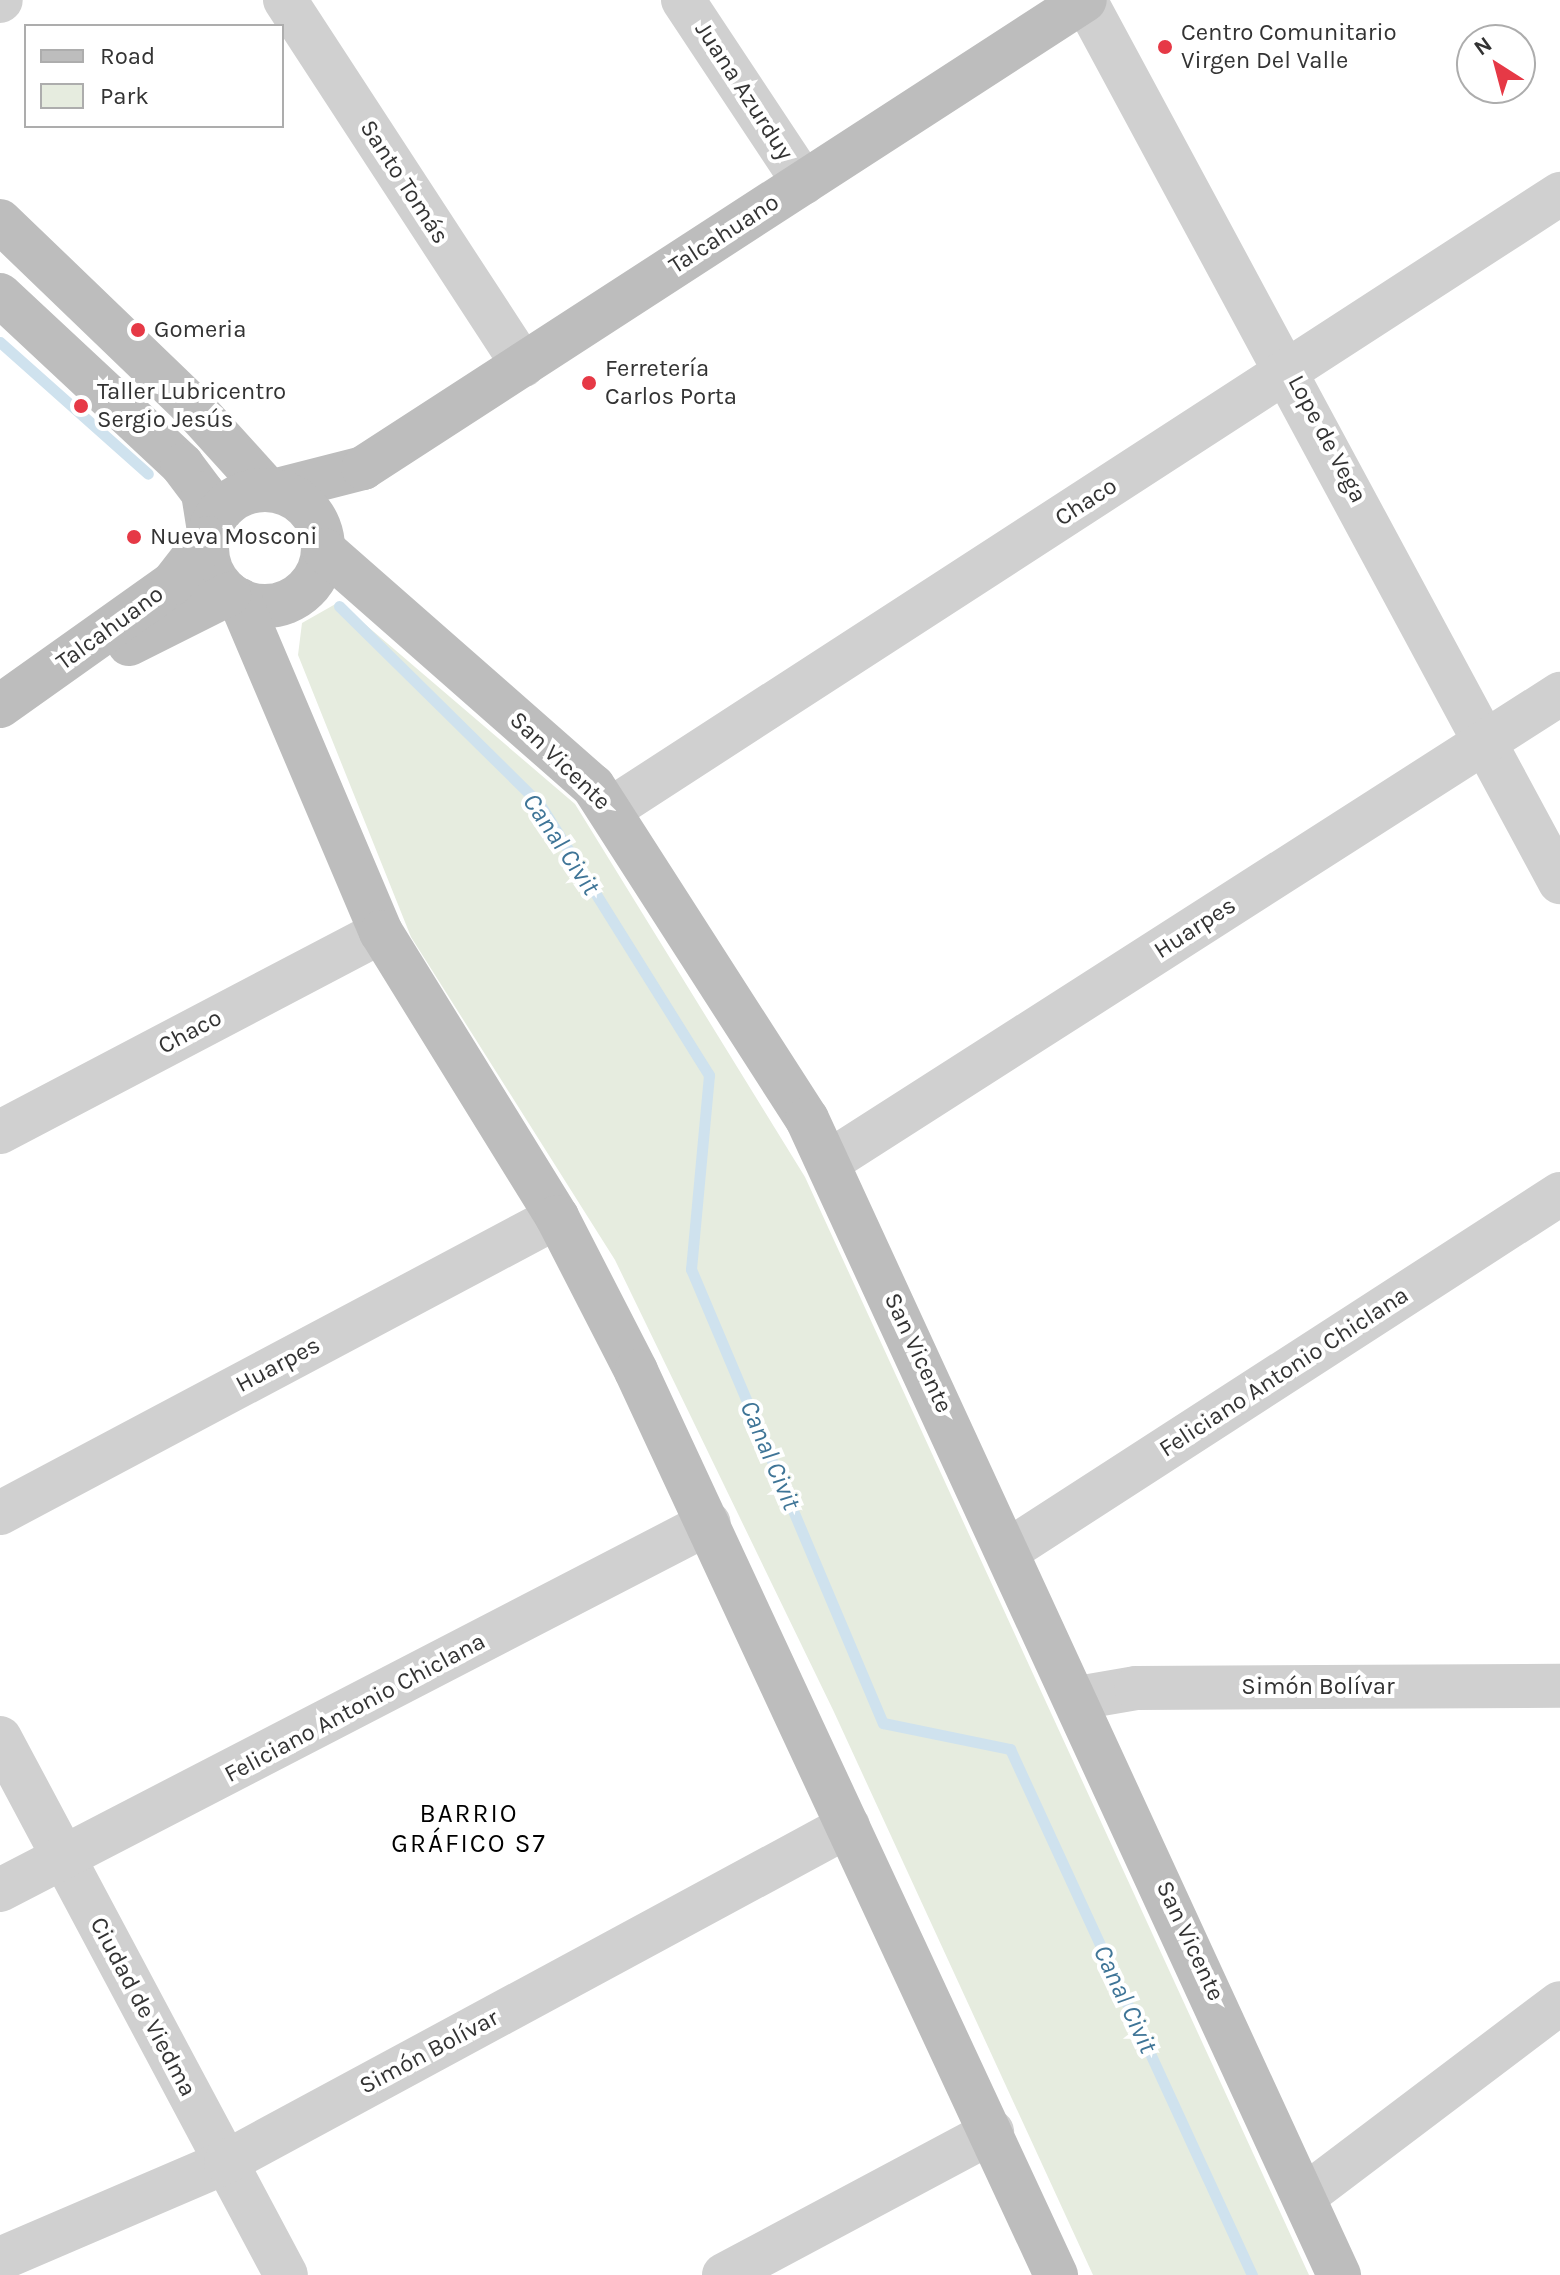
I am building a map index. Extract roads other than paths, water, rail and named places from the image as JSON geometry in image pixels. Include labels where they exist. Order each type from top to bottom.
[{"type":"main road","name":"Talcahuano","points":[[272,490],[363,468],[1085,0]]},
{"type":"main road","points":[[0,221],[190,404],[272,490],[309,509],[324,545],[320,569],[295,597],[277,605],[234,597]]},
{"type":"main road","points":[[0,295],[182,465],[203,493],[211,569],[234,597],[381,932],[557,1217],[709,1523],[1056,2275]]},
{"type":"main road","name":"Talcahuano","points":[[324,545],[363,468]]},
{"type":"main road","points":[[208,535],[231,500],[272,490]]},
{"type":"main road","name":"Talcahuano","points":[[0,706],[173,583],[208,535]]},
{"type":"main road","name":"San Vicente","points":[[324,545],[572,766],[611,809],[830,1161],[1306,2195],[1339,2275]]},
{"type":"main road","name":"Talcahuano","points":[[0,714],[234,597]]},
{"type":"street","name":"Santo Tomás","points":[[285,0],[523,365]]},
{"type":"street","name":"Juana Azurduy","points":[[683,0],[804,183]]},
{"type":"street","name":"Lope de Vega","points":[[1085,0],[1290,370],[1560,882]]},
{"type":"street","name":"Chaco","points":[[611,809],[1560,194]]},
{"type":"street","name":"Huarpes","points":[[830,1161],[1560,694]]},
{"type":"street","name":"Chaco","points":[[0,1132],[381,932]]},
{"type":"street","name":"Feliciano Antonio Chiclana","points":[[1009,1550],[1560,1194]]},
{"type":"street","name":"Huarpes","points":[[0,1513],[557,1217]]},
{"type":"street","name":"Feliciano Antonio Chiclana","points":[[0,1890],[65,1860],[709,1523]]},
{"type":"street","name":"Simón Bolívar","points":[[1078,1698],[1136,1688],[1560,1686]]},
{"type":"street","name":"Ciudad de Viedma","points":[[0,1738],[286,2275]]},
{"type":"street","name":"Simón Bolívar","points":[[0,2259],[226,2162],[848,1826]]},
{"type":"street","points":[[1306,2195],[1560,2003]]},
{"type":"street","points":[[724,2275],[992,2132]]},
{"type":"waterway","name":"Canal Civit","points":[[0,342],[148,474]]},
{"type":"waterway","name":"Canal Civit","points":[[339,606],[539,803],[709,1075],[691,1269],[883,1723],[1010,1749],[1252,2275]]},
{"type":"place","name":"Centro Comunitario Virgen Del Valle","points":[[1165,47]]},
{"type":"place","name":"Gomeria","points":[[138,330]]},
{"type":"place","name":"Ferretería Carlos Porta","points":[[589,383]]},
{"type":"place","name":"Taller Lubricentro Sergio Jesús","points":[[81,406]]},
{"type":"place","name":"Nueva Mosconi","points":[[134,537]]},
{"type":"district","name":"BARRIO GRÁFICO S7","points":[[469,1829]]}]
